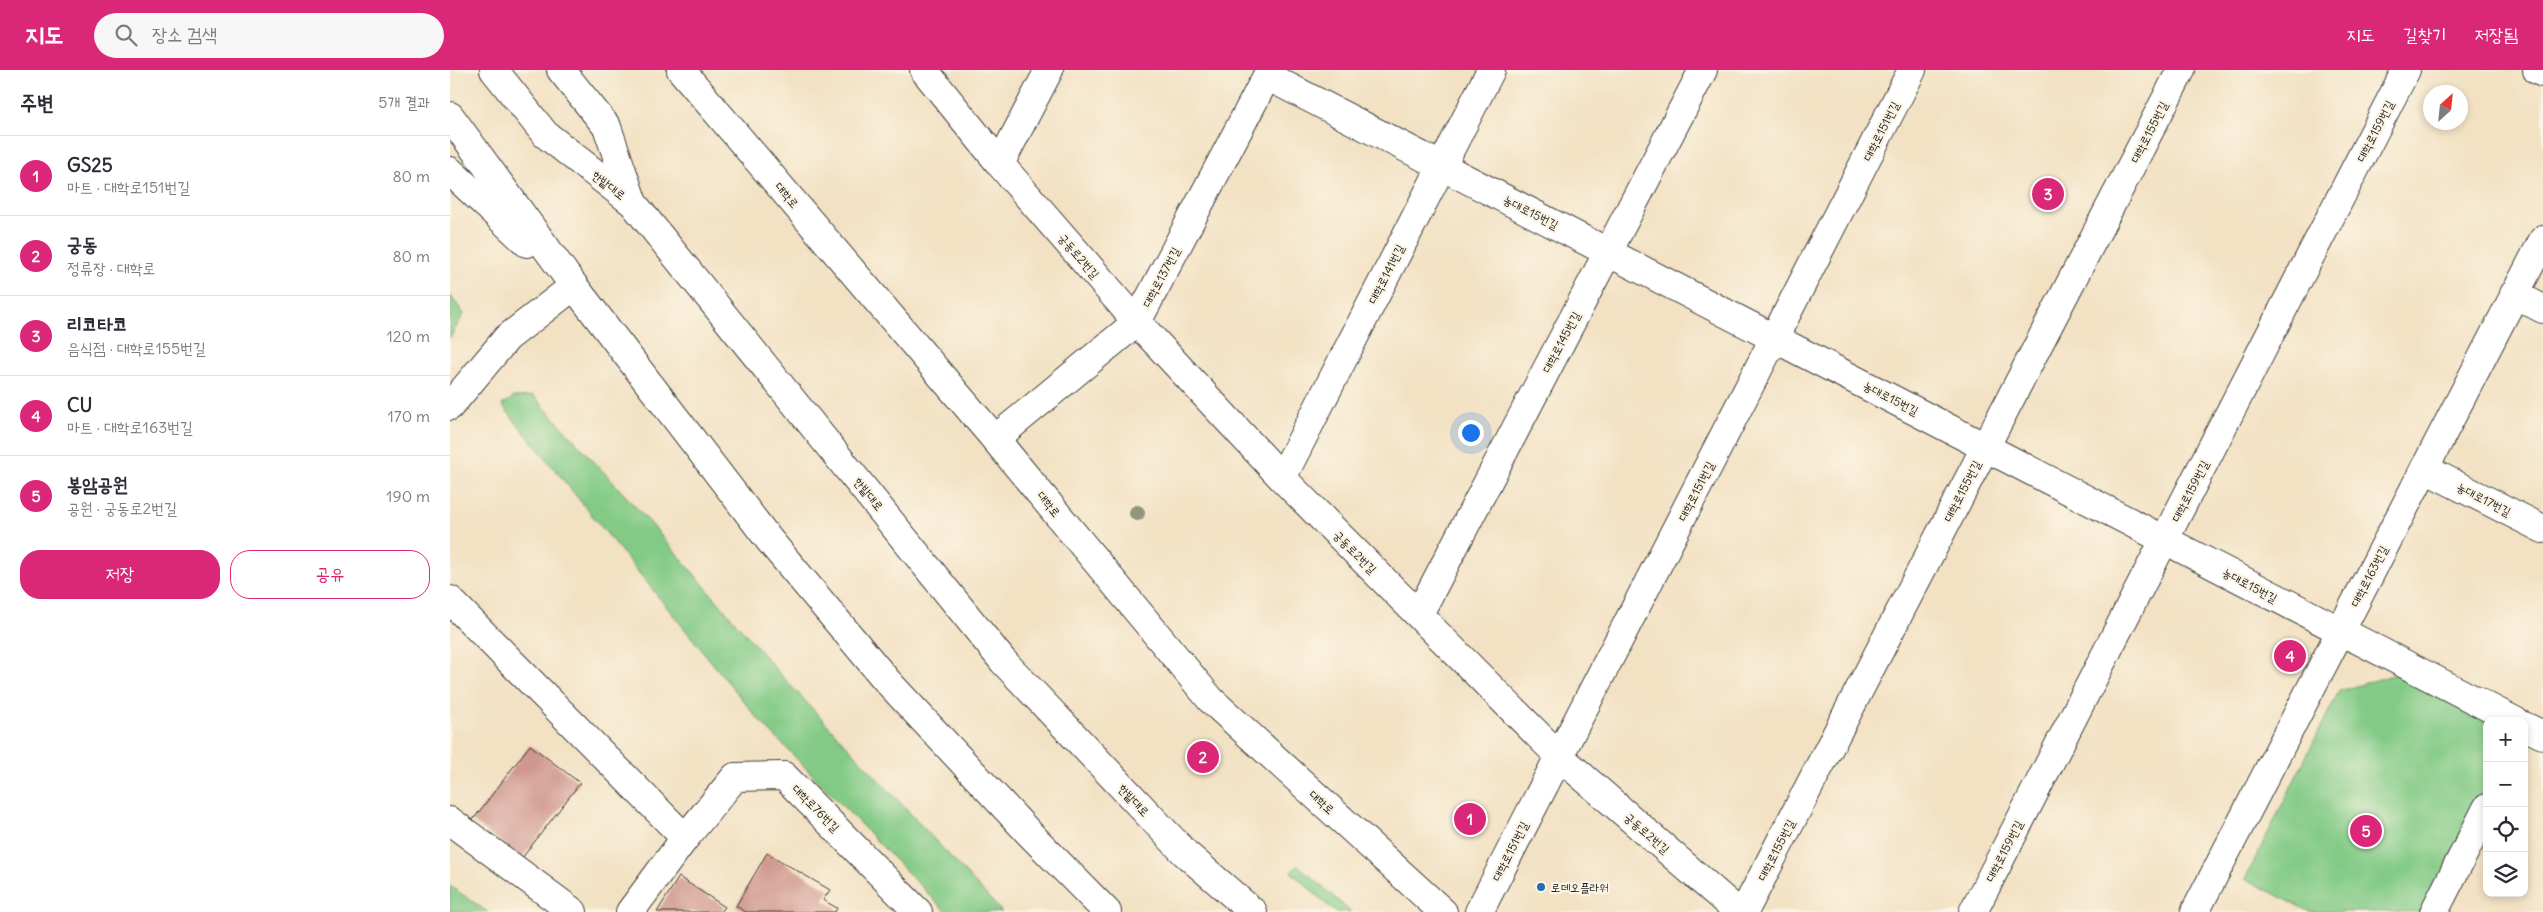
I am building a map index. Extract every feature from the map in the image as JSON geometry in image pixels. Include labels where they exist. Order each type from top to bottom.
[{"type":"street","name":"한밭대로","points":[[494,70],[544,134],[633,203],[1003,661],[1184,852],[1253,912]]},
{"type":"street","points":[[561,70],[607,127],[633,203]]},
{"type":"street","name":"대학로","points":[[681,70],[995,439],[1211,700],[1443,912]]},
{"type":"street","name":"궁동로2번길","points":[[924,70],[1000,164],[1137,322],[1282,478],[1559,756],[1738,912]]},
{"type":"street","points":[[1000,164],[1049,70]]},
{"type":"street","name":"대학로141번길","points":[[1282,478],[1491,70]]},
{"type":"street","name":"대학로145번길","points":[[1418,614],[1703,70]]},
{"type":"street","name":"대학로151번길","points":[[1479,912],[1912,70]]},
{"type":"street","name":"대학로155번길","points":[[1744,912],[2181,70]]},
{"type":"street","name":"대학로159번길","points":[[1973,912],[2406,70]]},
{"type":"street","points":[[2537,70],[2543,73]]},
{"type":"street","name":"대학로137번길","points":[[995,439],[1137,322],[1268,73]]},
{"type":"street","name":"농대로15번길","points":[[1268,73],[1442,166],[2165,539],[2504,717]]},
{"type":"street","points":[[450,116],[574,286],[770,541],[888,682],[1030,834],[1108,912]]},
{"type":"street","points":[[450,171],[574,286]]},
{"type":"street","name":"대학로163번길","points":[[2195,912],[2543,240]]},
{"type":"street","points":[[450,406],[506,338],[574,286]]},
{"type":"street","points":[[2514,294],[2543,309]]},
{"type":"street","name":"농대로17번길","points":[[2425,469],[2543,530]]},
{"type":"street","points":[[450,600],[685,838]]},
{"type":"street","name":"대학로76번길","points":[[630,912],[685,838],[735,777],[784,776],[918,912]]},
{"type":"street","points":[[2438,911],[2483,816]]},
{"type":"street","points":[[450,820],[573,912]]},
{"type":"green space","points":[[450,295],[464,314],[450,338]]},
{"type":"green space","points":[[534,396],[654,527],[780,674],[1002,912],[946,912],[758,719],[502,405],[514,397]]},
{"type":"green space","points":[[2396,674],[2483,719],[2483,792],[2422,912],[2310,912],[2245,879],[2339,691]]},
{"type":"green space","points":[[1298,865],[1351,912],[1335,912],[1291,872]]},
{"type":"green space","points":[[450,886],[488,912],[450,912]]},
{"type":"building","points":[[530,745],[580,783],[522,858],[472,821]]},
{"type":"building","points":[[767,853],[830,890],[823,900],[837,908],[835,912],[746,912],[736,906]]},
{"type":"building","points":[[679,877],[725,907],[721,912],[657,912]]},
{"type":"place","name":"리코타코","points":[[2048,194]]},
{"type":"place","name":"CU","points":[[2290,656]]},
{"type":"place","name":"궁동","points":[[1203,757]]},
{"type":"place","name":"GS25","points":[[1470,819]]},
{"type":"place","name":"봉암공원","points":[[2366,831]]},
{"type":"place","name":"로데오플라워","points":[[1541,887]]}]
